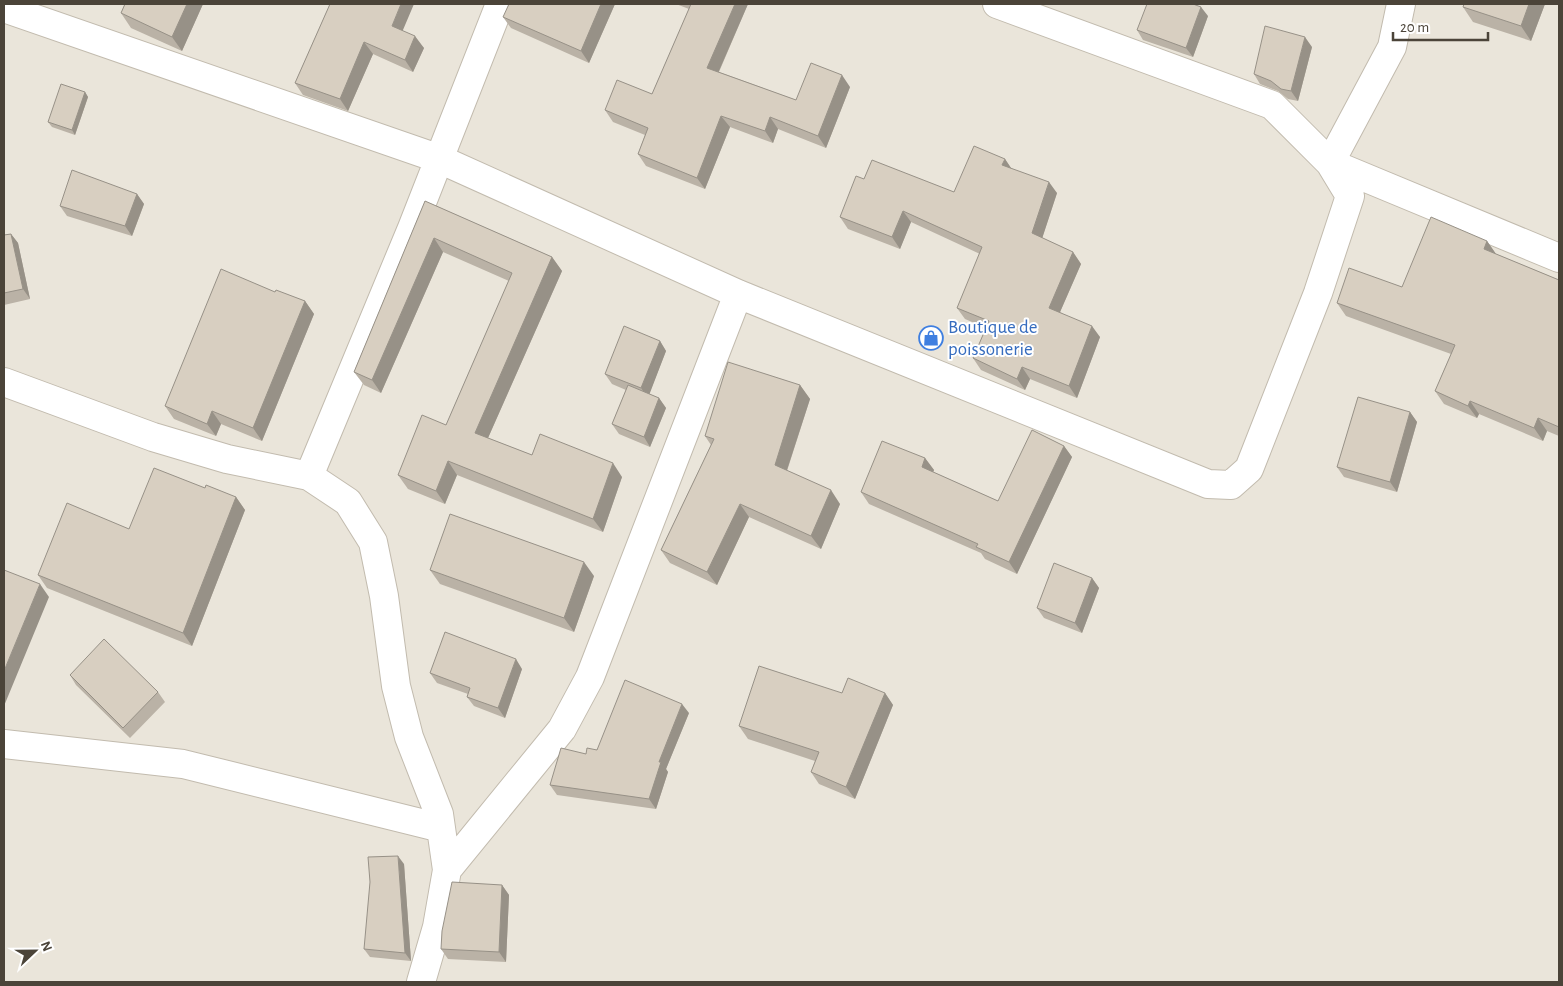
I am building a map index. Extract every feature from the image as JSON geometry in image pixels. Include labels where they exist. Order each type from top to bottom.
[{"type":"street","points":[[309,476],[412,228],[437,158],[500,4]]},
{"type":"street","points":[[4,8],[437,158],[738,294],[1208,484],[1231,485],[1249,469],[1318,293],[1350,196],[1330,163],[1272,105],[997,4]]},
{"type":"street","points":[[1330,163],[1392,47],[1401,4]]},
{"type":"street","points":[[1330,163],[1559,258]]},
{"type":"street","points":[[447,870],[562,728],[590,677],[738,294]]},
{"type":"street","points":[[4,382],[153,437],[227,460],[309,476],[348,502],[373,542],[384,596],[396,686],[409,736],[439,814],[447,870],[437,927],[421,982]]},
{"type":"street","points":[[4,744],[183,764],[441,828]]},
{"type":"shaded area","points":[[4,4],[1559,4],[1559,982],[4,982]]},
{"type":"building","points":[[125,4],[187,4],[172,37],[121,13]]},
{"type":"building","points":[[330,4],[401,4],[392,26],[415,36],[405,60],[364,42],[340,99],[295,83]]},
{"type":"building","points":[[509,4],[601,4],[581,51],[503,17]]},
{"type":"building","points":[[691,4],[735,4],[707,68],[796,100],[811,63],[842,75],[818,136],[770,117],[765,131],[721,116],[697,178],[638,154],[648,128],[605,110],[617,80],[652,94]]},
{"type":"building","points":[[1147,4],[1193,4],[1201,7],[1186,48],[1137,30]]},
{"type":"building","points":[[1464,4],[1529,4],[1521,26],[1463,7]]},
{"type":"building","points":[[1265,26],[1305,37],[1291,91],[1281,89],[1271,81],[1254,74]]},
{"type":"building","points":[[61,84],[85,92],[72,130],[48,122]]},
{"type":"building","points":[[974,146],[1005,159],[1002,165],[1049,182],[1032,233],[1073,252],[1049,308],[1092,326],[1069,386],[1022,367],[1017,379],[973,358],[989,321],[957,308],[982,247],[903,211],[892,237],[840,217],[856,176],[864,179],[872,160],[954,192]]},
{"type":"building","points":[[72,170],[137,194],[125,226],[60,206]]},
{"type":"building","points":[[425,201],[552,257],[475,433],[532,455],[540,434],[613,463],[593,519],[448,461],[436,491],[398,475],[422,415],[446,425],[512,273],[434,238],[372,380],[354,372]]},
{"type":"building","points":[[1431,217],[1487,241],[1484,249],[1559,280],[1559,427],[1538,418],[1534,428],[1470,401],[1468,406],[1435,391],[1455,345],[1337,303],[1349,268],[1402,287]]},
{"type":"building","points":[[11,234],[23,289],[4,293],[4,235]]},
{"type":"building","points":[[221,269],[275,292],[276,290],[305,301],[253,428],[212,411],[207,424],[165,406]]},
{"type":"building","points":[[624,326],[660,341],[641,388],[605,374]]},
{"type":"building","points":[[728,362],[800,385],[775,465],[831,490],[811,536],[740,504],[707,572],[661,550],[714,439],[705,436]]},
{"type":"building","points":[[628,385],[659,398],[644,437],[612,424]]},
{"type":"building","points":[[1358,397],[1410,412],[1390,482],[1337,467]]},
{"type":"building","points":[[1032,430],[1064,446],[1009,562],[976,547],[978,544],[861,492],[882,441],[925,458],[922,467],[998,501]]},
{"type":"building","points":[[154,468],[205,488],[206,485],[236,497],[183,633],[38,575],[67,503],[129,529]]},
{"type":"building","points":[[450,514],[584,562],[564,618],[430,570]]},
{"type":"building","points":[[1054,563],[1092,578],[1075,623],[1037,608]]},
{"type":"building","points":[[4,570],[40,584],[4,671]]},
{"type":"building","points":[[445,632],[516,659],[498,708],[467,697],[470,688],[430,673]]},
{"type":"building","points":[[104,639],[158,692],[123,728],[70,675]]},
{"type":"building","points":[[759,666],[842,693],[848,678],[885,693],[846,787],[811,772],[819,752],[739,726]]},
{"type":"building","points":[[625,680],[682,704],[659,762],[661,762],[649,799],[550,785],[561,748],[586,754],[587,748],[597,750]]},
{"type":"building","points":[[398,856],[405,953],[364,949],[370,882],[368,857]]},
{"type":"building","points":[[452,882],[502,885],[499,952],[441,949],[442,931]]},
{"type":"place","name":"Boutique de poissonerie","points":[[931,338]]}]
